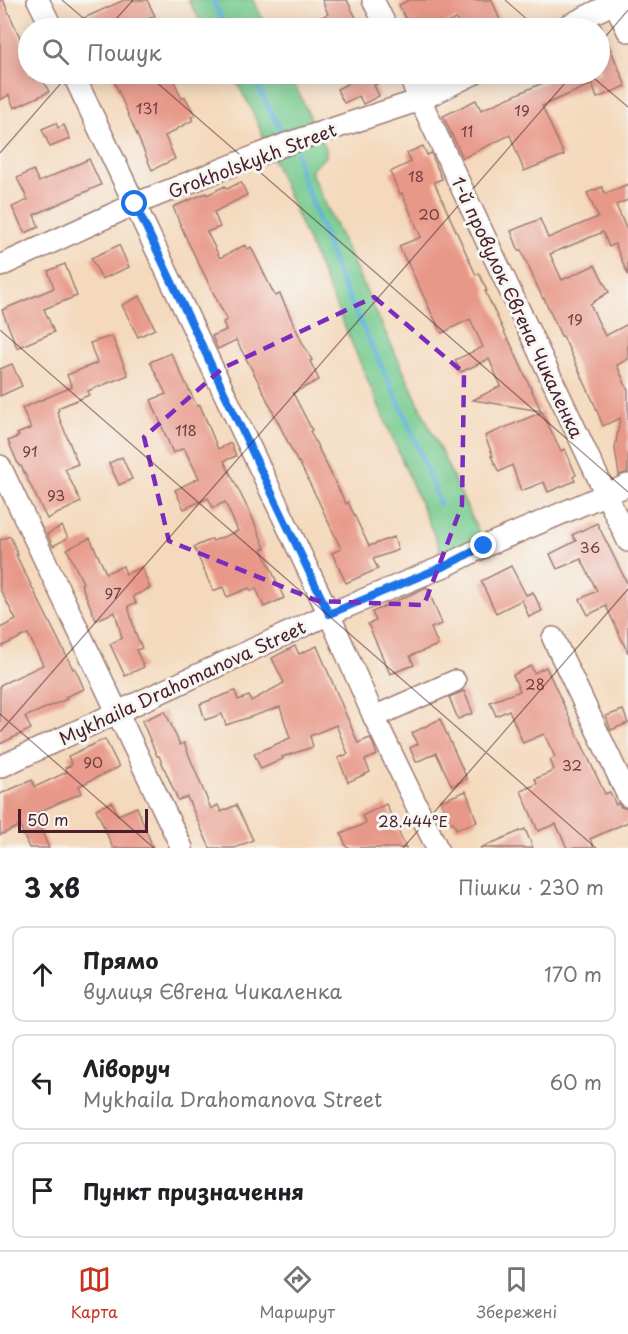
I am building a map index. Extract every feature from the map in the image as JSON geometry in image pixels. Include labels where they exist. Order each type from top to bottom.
[{"type":"street","points":[[38,0],[47,18]]},
{"type":"street","points":[[373,0],[382,18]]},
{"type":"street","points":[[583,18],[616,1],[628,32]]},
{"type":"street","points":[[78,84],[329,614],[374,717],[437,848]]},
{"type":"street","name":"1-й провулок Євгена Чикаленка","points":[[413,84],[628,541]]},
{"type":"street","name":"Grokholskykh Street","points":[[0,266],[135,204],[286,144],[420,100],[453,84]]},
{"type":"street","points":[[0,466],[182,848]]},
{"type":"street","name":"Mykhaila Drahomanova Street","points":[[0,767],[329,614],[447,565],[484,546],[628,484]]},
{"type":"street","points":[[553,638],[628,796]]},
{"type":"street","points":[[374,717],[455,681]]},
{"type":"highlighted area","points":[[374,297],[464,373],[462,505],[424,605],[318,601],[169,541],[144,437],[223,368]]},
{"type":"green space","points":[[188,0],[253,0],[262,18],[199,18]]},
{"type":"green space","points":[[238,84],[294,84],[326,149],[326,156],[312,169],[312,175],[485,546],[447,565],[251,108]]},
{"type":"building","points":[[0,0],[3,0],[18,33],[18,84],[45,84],[49,92],[14,108],[9,95],[0,100]]},
{"type":"building","points":[[124,0],[147,0],[155,16],[151,18],[84,18]]},
{"type":"building","points":[[322,0],[347,0],[356,18],[320,18],[328,14]]},
{"type":"building","points":[[409,0],[492,0],[499,18],[405,18],[399,5]]},
{"type":"building","points":[[610,48],[626,86],[597,98],[592,84],[610,84]]},
{"type":"building","points":[[115,84],[175,84],[182,99],[185,97],[195,115],[191,117],[193,120],[165,136],[175,159],[152,170]]},
{"type":"building","points":[[347,84],[376,84],[374,85],[379,96],[363,104],[359,96],[344,103],[337,89]]},
{"type":"building","points":[[540,84],[592,84],[542,106],[564,155],[524,171],[510,135],[463,158],[443,116],[476,100],[481,110]]},
{"type":"building","points":[[56,123],[58,128],[64,125],[70,139],[50,147],[42,129]]},
{"type":"building","points":[[423,146],[427,155],[431,153],[442,179],[434,182],[476,275],[479,273],[487,291],[485,291],[541,411],[473,400],[501,386],[489,359],[461,372],[455,360],[483,347],[470,319],[442,333],[399,246],[421,237],[390,172],[411,162],[407,153]]},
{"type":"building","points":[[89,159],[101,185],[34,215],[39,227],[25,233],[12,207],[28,200],[17,178],[33,170],[39,182]]},
{"type":"building","points":[[241,182],[247,195],[214,212],[220,227],[207,232],[220,258],[245,245],[247,249],[251,247],[275,296],[280,294],[312,360],[310,361],[319,380],[293,393],[312,430],[310,431],[369,546],[394,537],[398,550],[373,559],[378,569],[346,583],[332,553],[341,549],[236,340],[218,349],[212,336],[226,330],[223,322],[227,320],[173,207]]},
{"type":"building","points":[[628,184],[628,200],[616,205],[628,233],[628,275],[615,244],[609,247],[603,232],[550,254],[562,280],[595,265],[609,292],[590,304],[605,336],[628,324],[628,359],[617,365],[628,391],[628,472],[619,475],[615,448],[620,418],[603,426],[563,336],[511,231],[540,219],[548,238],[598,217],[587,193],[602,187],[605,194]]},
{"type":"building","points":[[119,245],[129,267],[102,279],[91,258]]},
{"type":"building","points":[[65,264],[77,296],[44,309],[54,332],[17,348],[2,310],[54,288],[48,271]]},
{"type":"building","points":[[140,296],[155,329],[138,337],[122,305]]},
{"type":"building","points":[[112,336],[128,375],[88,391],[89,395],[58,408],[57,412],[78,464],[65,469],[81,502],[47,519],[8,441],[31,428],[22,408],[72,387],[67,375],[97,363],[90,343]]},
{"type":"building","points":[[171,353],[197,406],[200,405],[218,449],[231,443],[236,456],[224,461],[252,517],[265,548],[262,549],[284,598],[264,607],[256,588],[251,591],[249,588],[227,597],[223,587],[213,591],[194,547],[238,531],[225,502],[213,508],[208,498],[184,509],[175,490],[199,478],[184,448],[173,453],[151,400],[166,394],[150,362]]},
{"type":"building","points":[[12,364],[22,386],[0,396],[0,369]]},
{"type":"building","points":[[542,412],[561,451],[565,449],[576,475],[573,477],[575,481],[548,492],[544,482],[521,491],[512,465],[499,472],[485,436]]},
{"type":"building","points":[[122,457],[132,479],[119,485],[109,463]]},
{"type":"building","points":[[597,523],[628,585],[628,653],[606,606],[588,615],[580,599],[597,591],[581,559],[557,569],[550,554],[576,541],[572,535]]},
{"type":"building","points":[[62,526],[68,538],[53,546],[47,534]]},
{"type":"building","points":[[10,536],[18,555],[16,555],[84,689],[25,717],[31,729],[0,744],[0,685],[43,665],[28,634],[0,647],[0,628],[16,620],[0,589],[0,540]]},
{"type":"building","points":[[90,538],[106,573],[123,566],[126,574],[142,567],[150,588],[133,596],[136,603],[128,606],[142,648],[136,650],[144,667],[125,676],[110,644],[122,638],[115,612],[96,620],[81,584],[83,583],[67,549]]},
{"type":"building","points":[[511,566],[526,595],[533,592],[542,611],[529,617],[522,600],[496,613],[481,581]]},
{"type":"building","points":[[427,587],[442,624],[431,628],[438,645],[410,656],[414,665],[390,674],[368,624],[376,621],[372,612]]},
{"type":"building","points":[[295,646],[299,654],[317,646],[358,743],[370,738],[373,744],[377,755],[365,760],[370,772],[348,782],[338,758],[348,754],[336,725],[310,736],[313,747],[282,757],[283,759],[261,769],[254,754],[290,738],[280,707],[226,725],[222,714],[205,720],[200,704],[235,691],[238,700],[249,696],[251,701],[284,683],[272,658]]},
{"type":"building","points":[[531,666],[534,673],[546,667],[605,794],[610,792],[616,805],[618,803],[621,807],[628,809],[628,822],[590,839],[594,848],[567,848],[556,824],[538,831],[521,791],[537,784],[535,779],[554,769],[550,760],[555,757],[544,734],[523,743],[509,710],[496,716],[490,702],[520,691],[513,675]]},
{"type":"building","points":[[464,691],[473,713],[458,719],[449,697]]},
{"type":"building","points":[[623,710],[628,723],[611,730],[606,716]]},
{"type":"building","points":[[165,711],[180,745],[184,743],[211,809],[218,805],[221,812],[236,805],[253,840],[235,848],[210,848],[187,797],[178,800],[142,721]]},
{"type":"building","points":[[440,719],[467,779],[452,786],[436,753],[416,762],[410,748],[418,744],[412,733]]},
{"type":"building","points":[[105,739],[119,767],[79,786],[81,793],[34,814],[49,848],[29,848],[20,826],[0,835],[0,794],[32,780],[35,787],[67,772],[65,768],[72,765],[68,756]]},
{"type":"building","points":[[466,791],[477,822],[456,829],[453,822],[449,823],[441,801]]},
{"type":"building","points":[[112,802],[118,815],[137,807],[153,848],[113,848],[96,809]]},
{"type":"building","points":[[386,804],[406,848],[347,848],[341,834],[366,823],[362,816]]},
{"type":"building","points":[[525,829],[533,848],[480,848]]},
{"type":"waterway","points":[[212,0],[222,18]]},
{"type":"waterway","points":[[256,84],[285,138]]},
{"type":"waterway","points":[[297,153],[301,175],[338,275],[408,422],[440,504]]},
{"type":"route","points":[[135,204],[329,614],[447,565],[484,546]]}]
